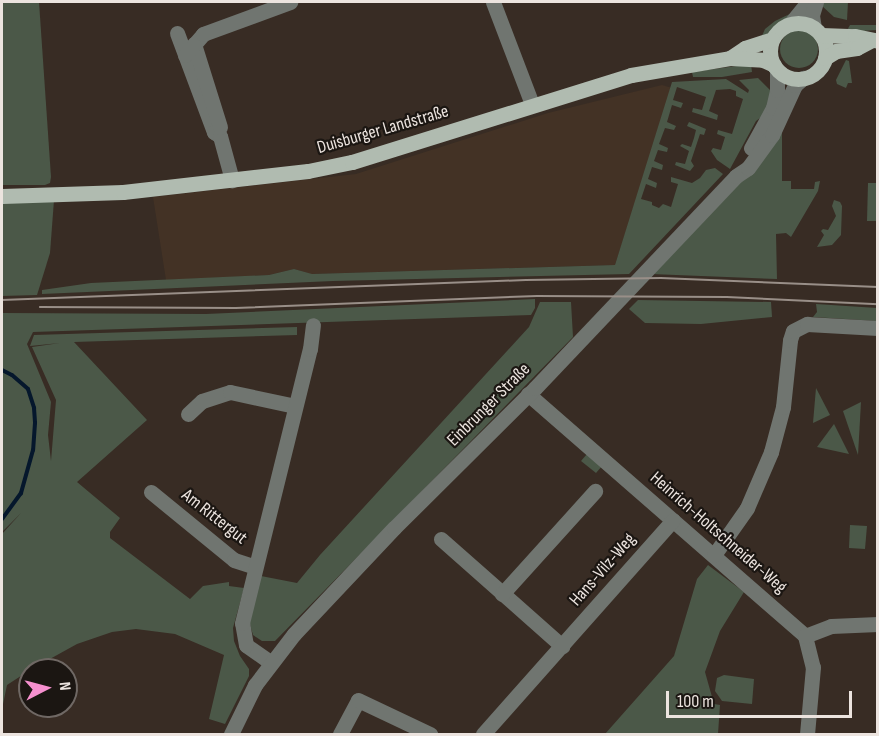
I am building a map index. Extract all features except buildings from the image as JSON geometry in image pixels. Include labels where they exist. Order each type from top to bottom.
[{"type":"main road","points":[[790,24],[800,23],[817,31],[874,41]]},
{"type":"main road","name":"Duisburger Landstraße","points":[[730,58],[745,48],[772,39],[778,31],[790,24]]},
{"type":"main road","points":[[817,31],[825,45],[825,58]]},
{"type":"main road","points":[[772,39],[770,50],[776,67]]},
{"type":"main road","points":[[803,78],[818,70],[825,58],[836,51],[856,48],[874,41]]},
{"type":"main road","name":"Duisburger Landstraße","points":[[2,196],[123,192],[308,171],[352,162],[631,75],[730,58],[763,60],[786,76],[803,78]]},
{"type":"street","points":[[190,50],[203,34],[290,2]]},
{"type":"street","points":[[493,2],[532,104]]},
{"type":"street","points":[[790,24],[808,2]]},
{"type":"street","points":[[816,2],[812,15],[817,31]]},
{"type":"street","points":[[177,33],[190,50],[213,132],[220,136],[232,180]]},
{"type":"street","name":"Einbrunger Straße","points":[[736,176],[736,170],[760,135],[773,108],[778,86],[776,67]]},
{"type":"street","name":"Einbrunger Straße","points":[[231,735],[255,685],[270,662],[386,536],[528,394],[736,176],[748,168],[772,135],[790,93],[803,78]]},
{"type":"street","points":[[714,555],[747,508],[771,452],[783,407],[790,340],[793,331],[807,324],[878,328]]},
{"type":"street","points":[[270,662],[246,645],[243,632],[255,567],[313,325]]},
{"type":"street","points":[[188,414],[202,400],[230,392],[295,406]]},
{"type":"street","name":"Heinrich-Holtschneider-Weg","points":[[528,394],[805,636]]},
{"type":"street","points":[[502,594],[595,491]]},
{"type":"street","name":"Am Rittergut","points":[[151,492],[234,560],[255,567]]},
{"type":"street","name":"Hans-Vilz-Weg","points":[[483,735],[673,520]]},
{"type":"street","points":[[441,539],[562,646]]},
{"type":"street","points":[[807,735],[813,667],[805,636],[831,626],[878,624]]},
{"type":"street","points":[[340,735],[358,700],[430,735]]},
{"type":"shaded area","points":[[662,85],[672,88],[615,265],[311,274],[294,269],[269,275],[166,280],[153,197],[356,174],[548,113]]},
{"type":"green space","points":[[2,2],[39,2],[51,177],[50,183],[45,185],[2,185]]},
{"type":"green space","points":[[823,2],[848,2],[847,20],[834,17],[821,5]]},
{"type":"green space","points":[[794,12],[761,38],[765,29],[775,21]]},
{"type":"green space","points":[[850,25],[877,25],[877,30],[846,32]]},
{"type":"green space","points":[[799,30],[813,35],[818,49],[813,63],[799,68],[785,63],[780,49],[785,35]]},
{"type":"green space","points":[[846,60],[849,61],[852,83],[848,83],[846,88],[837,84],[836,80]]},
{"type":"green space","points":[[751,64],[752,72],[722,77],[693,77],[692,72]]},
{"type":"green space","points":[[758,78],[772,92],[764,115],[756,121],[730,169],[717,160],[711,151],[713,148],[721,150],[725,137],[717,134],[718,130],[732,134],[743,99],[736,96],[736,91],[730,89],[716,90],[709,111],[718,115],[717,120],[692,112],[693,108],[702,110],[706,97],[677,87],[673,100],[683,103],[681,108],[672,105],[667,122],[676,126],[674,130],[665,128],[659,144],[668,148],[667,152],[658,150],[654,161],[663,165],[662,170],[652,167],[648,179],[657,183],[656,188],[646,184],[641,199],[652,202],[652,205],[659,208],[663,204],[671,207],[678,184],[671,182],[671,177],[692,183],[706,170],[715,168],[723,174],[629,274],[333,281],[42,294],[42,290],[91,283],[269,275],[294,269],[312,274],[615,265],[672,82],[726,79],[748,93],[749,90],[739,80]]},
{"type":"green space","points":[[689,122],[706,129],[704,135],[700,134],[691,161],[694,166],[690,171],[675,165],[676,162],[685,164],[689,151],[680,146],[682,144],[691,147],[694,138],[696,130],[687,126]]},
{"type":"green space","points":[[778,131],[782,131],[782,181],[791,181],[791,189],[814,189],[815,182],[820,181],[818,191],[791,237],[786,233],[776,234],[777,279],[651,274],[745,178]]},
{"type":"green space","points":[[868,183],[877,183],[877,221],[867,221]]},
{"type":"green space","points":[[2,200],[54,200],[50,253],[37,295],[2,296]]},
{"type":"green space","points":[[834,200],[840,202],[842,206],[841,235],[832,245],[817,247],[824,235],[821,231],[828,230],[836,216],[832,206]]},
{"type":"green space","points":[[535,299],[535,308],[531,315],[33,332],[27,344],[51,402],[48,435],[51,461],[56,400],[32,347],[60,343],[30,346],[34,335],[297,327],[297,335],[74,342],[147,420],[77,482],[120,518],[110,532],[110,538],[190,599],[203,586],[229,582],[229,586],[244,588],[233,628],[234,641],[249,669],[249,676],[225,724],[209,719],[224,655],[175,634],[136,629],[112,632],[77,644],[52,658],[18,658],[18,678],[7,685],[2,709],[2,534],[21,513],[2,532],[2,313],[206,314]]},
{"type":"green space","points":[[638,300],[771,302],[772,317],[701,324],[645,323],[629,309]]},
{"type":"green space","points":[[540,302],[571,302],[573,337],[275,641],[262,641],[253,635],[249,621],[261,576],[297,583],[529,327]]},
{"type":"green space","points":[[816,304],[877,308],[877,321],[813,317],[817,312]]},
{"type":"green space","points":[[816,388],[830,415],[813,423]]},
{"type":"green space","points":[[861,402],[858,455],[843,411]]},
{"type":"green space","points":[[834,424],[849,454],[817,447]]},
{"type":"green space","points":[[587,454],[602,466],[596,473],[581,461]]},
{"type":"green space","points":[[850,525],[867,526],[865,549],[849,548]]},
{"type":"green space","points":[[708,565],[744,592],[720,631],[705,672],[714,704],[720,705],[718,734],[605,734],[674,656],[697,579]]},
{"type":"green space","points":[[724,675],[754,679],[752,704],[722,701],[715,691],[717,678]]},
{"type":"waterway","points":[[2,370],[12,375],[28,389],[34,408],[35,423],[33,450],[21,493],[2,519]]},
{"type":"tram line","points":[[2,300],[526,280],[661,278],[878,287]]},
{"type":"tram line","points":[[40,307],[236,308],[537,296],[727,297],[878,304]]}]
